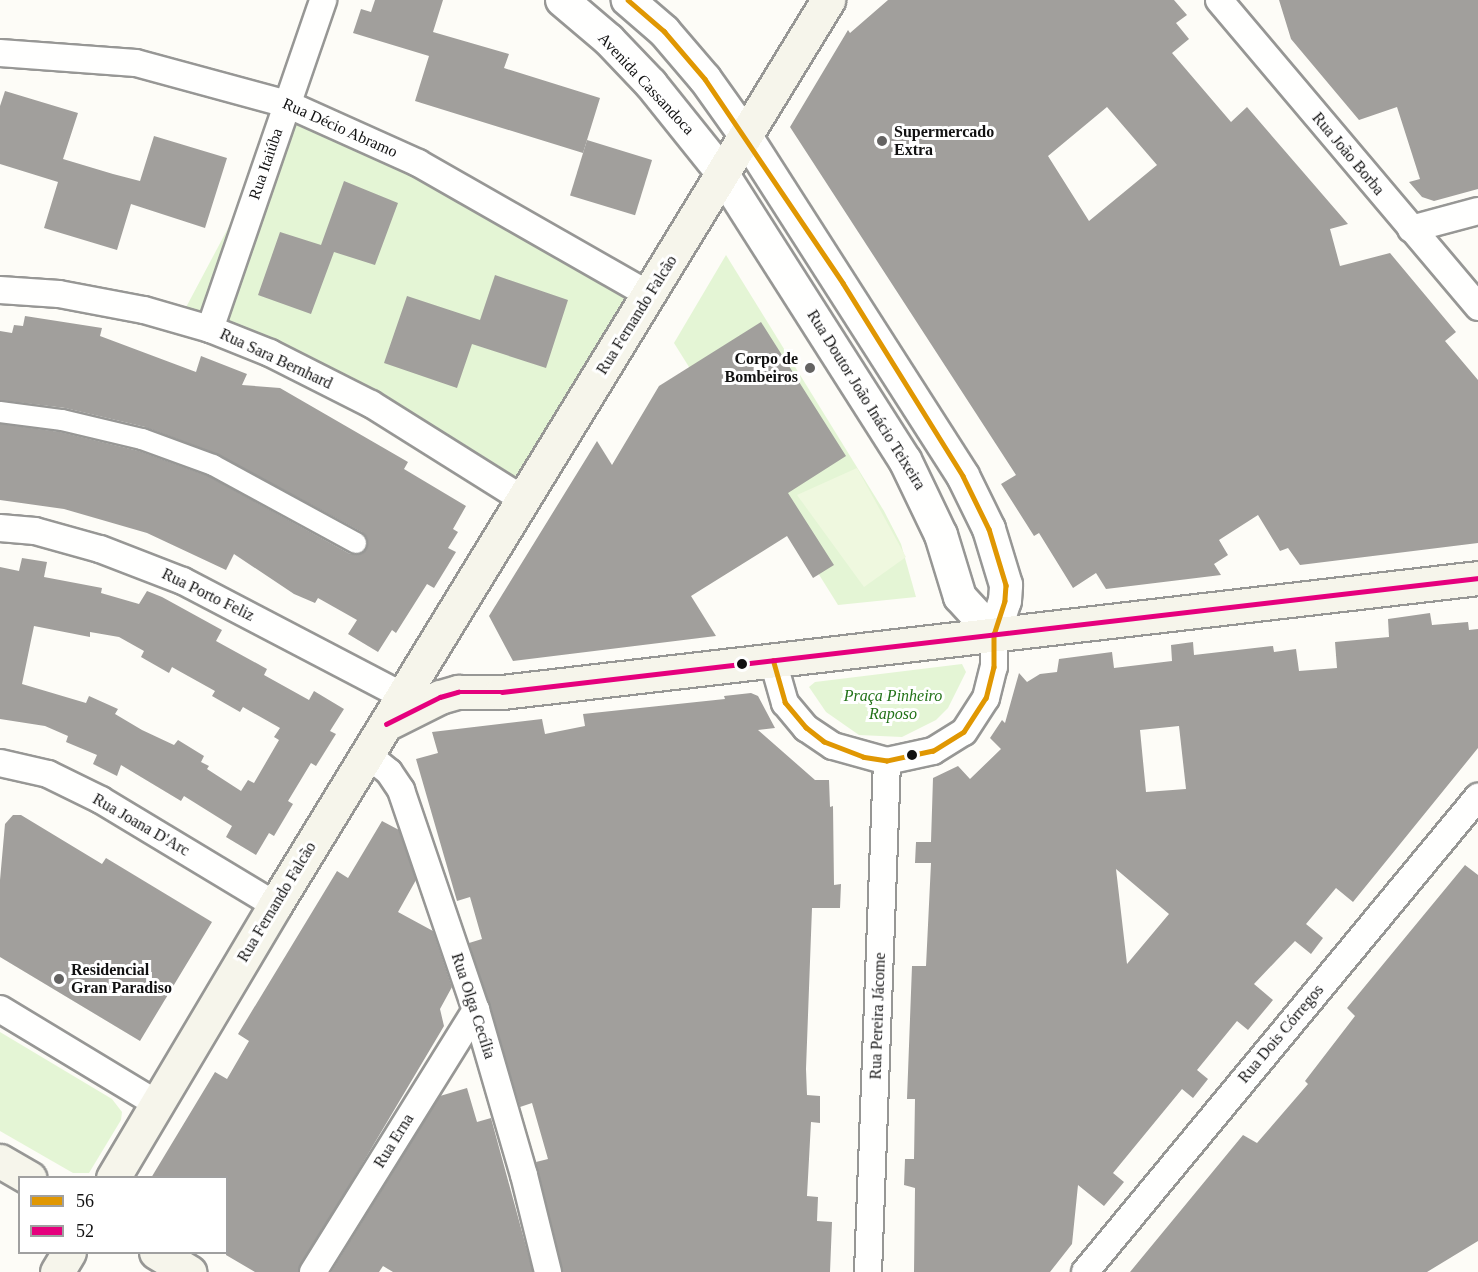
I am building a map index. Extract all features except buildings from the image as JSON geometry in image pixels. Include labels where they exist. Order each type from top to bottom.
[{"type":"main road","name":"Rua Fernando Falcão","points":[[114,1176],[274,905],[368,755],[828,0]]},
{"type":"main road","points":[[386,724],[440,697],[773,661],[1478,578]]},
{"type":"main road","points":[[445,629],[443,651],[448,667],[471,686],[502,692]]},
{"type":"main road","points":[[0,1161],[26,1176]]},
{"type":"main road","points":[[57,1272],[68,1254]]},
{"type":"main road","points":[[159,1254],[189,1272]]},
{"type":"street","name":"Rua Itaiúba","points":[[210,329],[323,0]]},
{"type":"street","name":"Avenida Cassandoca","points":[[562,0],[609,40],[651,84],[723,174]]},
{"type":"street","points":[[628,0],[664,31],[705,79],[843,283],[963,476],[989,529],[1006,585],[1003,608],[994,634],[994,667],[986,698],[963,732],[933,752],[886,761],[833,746],[806,728],[785,703],[773,661]]},
{"type":"street","name":"Rua João Borba","points":[[1219,0],[1478,308]]},
{"type":"street","name":"Rua Décio Abramo","points":[[0,53],[136,63],[287,104],[418,163],[648,294]]},
{"type":"street","name":"Rua Doutor João Inácio Teixeira","points":[[723,174],[924,495],[960,597],[994,634]]},
{"type":"street","points":[[1411,229],[1478,211]]},
{"type":"street","points":[[809,309],[843,283]]},
{"type":"street","name":"Rua Sara Bernhard","points":[[0,290],[59,294],[144,310],[210,329],[270,353],[371,404],[524,500]]},
{"type":"street","points":[[842,362],[877,339]]},
{"type":"street","points":[[0,412],[62,420],[142,439],[213,465],[356,543]]},
{"type":"street","name":"Rua Porto Feliz","points":[[0,528],[34,531],[100,549],[183,581],[404,696]]},
{"type":"street","name":"Rua Olga Cecília","points":[[368,755],[389,772],[401,790],[476,1010],[524,1175],[548,1272]]},
{"type":"street","name":"Rua Pereira Jácome","points":[[868,1272],[886,761]]},
{"type":"street","name":"Rua Joana D'Arc","points":[[0,763],[48,774],[101,800],[274,905]]},
{"type":"street","name":"Rua Dois Córregos","points":[[1085,1272],[1478,797]]},
{"type":"street","points":[[0,1009],[156,1103]]},
{"type":"street","name":"Rua Erna","points":[[313,1272],[476,1010]]},
{"type":"green space","points":[[293,106],[648,295],[536,505],[181,316]]},
{"type":"green space","points":[[726,255],[884,511],[901,544],[916,597],[838,605],[674,343]]},
{"type":"green space","points":[[857,468],[906,557],[864,587],[797,495]]},
{"type":"green space","name":"Praça Pinheiro Raposo","points":[[962,664],[966,672],[948,708],[936,720],[902,737],[859,735],[826,712],[809,687],[815,682]]},
{"type":"green space","points":[[0,1032],[112,1099],[122,1112],[121,1120],[89,1173],[73,1173],[0,1131]]},
{"type":"transit line","name":"56","points":[[628,0],[664,31],[705,79],[843,283],[963,476],[989,529],[1006,585],[1005,601],[994,634],[994,667],[986,698],[964,732],[933,751],[887,761],[863,757],[824,742],[806,728],[785,703],[773,661]]},
{"type":"transit line","name":"52","points":[[386,724],[440,697],[458,692],[502,692],[1478,578]]},
{"type":"place","name":"Supermercado Extra","points":[[882,141]]},
{"type":"place","name":"Corpo de Bombeiros","points":[[810,368]]},
{"type":"place","name":"Residencial Gran Paradiso","points":[[59,979]]}]
